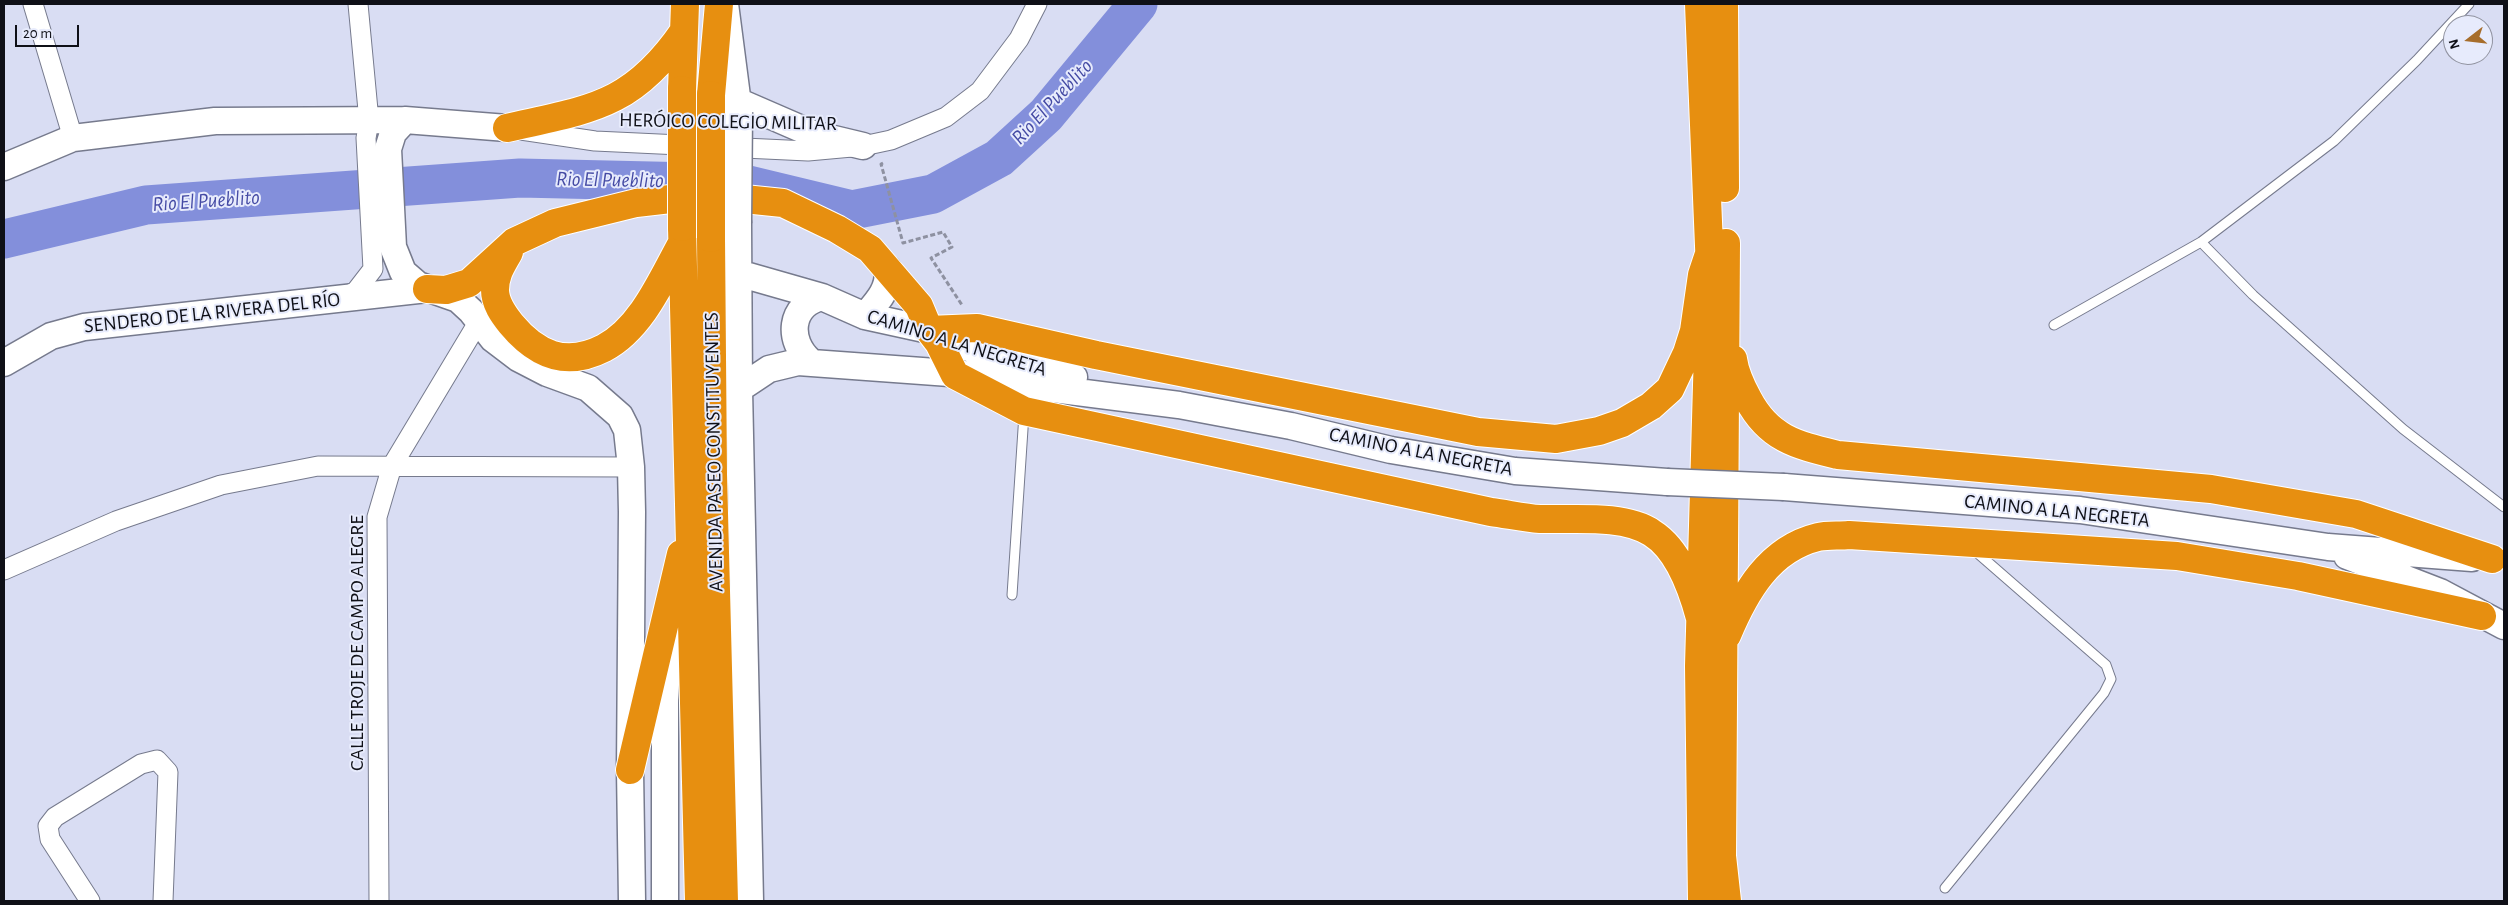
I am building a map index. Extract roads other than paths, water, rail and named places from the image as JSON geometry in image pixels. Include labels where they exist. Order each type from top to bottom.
[{"type":"highway","name":"AVENIDA PASEO CONSTITUYENTES","points":[[685,4],[682,90],[682,234],[699,901]]},
{"type":"highway","name":"AVENIDA PASEO CONSTITUYENTES","points":[[719,4],[711,95],[711,238],[713,474],[724,901]]},
{"type":"highway","points":[[1699,4],[1710,251],[1700,618],[1702,901]]},
{"type":"highway","points":[[1724,4],[1726,325],[1722,645],[1722,856],[1728,901]]},
{"type":"highway","points":[[507,128],[584,111],[623,94],[661,61],[684,31]]},
{"type":"highway","points":[[427,289],[446,290],[469,283],[514,242],[555,223],[636,203],[706,195],[728,195],[783,203],[858,240],[870,249],[919,306],[929,330],[940,343],[956,375],[1024,411],[1491,512],[1539,519],[1583,519],[1640,526],[1654,534],[1679,564],[1688,581],[1700,618]]},
{"type":"highway","points":[[514,242],[496,275],[495,291],[497,304],[522,337],[532,346],[544,353],[566,358],[604,348],[621,336],[647,306],[682,234]]},
{"type":"highway","points":[[929,330],[977,328],[1096,355],[1478,432],[1556,439],[1599,431],[1622,423],[1651,406],[1670,390],[1687,353],[1694,331],[1702,275],[1710,251]]},
{"type":"highway","points":[[1726,325],[1740,384],[1754,411],[1766,425],[1782,437],[1803,446],[1838,455],[2211,488],[2356,514],[2498,561]]},
{"type":"highway","points":[[630,770],[647,689],[672,591],[690,508]]},
{"type":"highway","points":[[1722,645],[1743,598],[1761,571],[1786,552],[1803,542],[1819,536],[1849,535],[1966,544],[2117,551],[2177,556],[2298,576],[2495,618]]},
{"type":"street","points":[[33,4],[73,138]]},
{"type":"street","points":[[358,4],[382,130],[394,247],[399,264],[410,279],[427,289],[458,299],[494,339],[518,358],[547,373],[588,388],[600,396],[620,416],[627,430],[631,466],[630,770],[632,901]]},
{"type":"street","points":[[725,4],[738,106],[738,273],[750,901]]},
{"type":"street","name":"HERÓICO COLEGIO MILITAR","points":[[507,128],[595,141],[808,151],[862,146],[891,140],[946,117],[980,91],[1019,39],[1037,4]]},
{"type":"street","points":[[738,106],[813,134],[862,146]]},
{"type":"street","points":[[4,167],[73,138],[215,121],[382,130],[507,128]]},
{"type":"street","points":[[341,298],[356,291],[372,269],[382,130]]},
{"type":"street","points":[[865,316],[884,294],[889,281],[888,269]]},
{"type":"street","name":"CAMINO A LA NEGRETA","points":[[738,273],[822,297],[865,316],[929,330],[956,344],[988,354],[1179,405]]},
{"type":"street","name":"SENDERO DE LA RIVERA DEL RÍO","points":[[4,363],[51,336],[84,326],[427,289]]},
{"type":"street","points":[[810,361],[797,346],[794,325],[805,304],[822,297]]},
{"type":"street","name":"CALLE TROJE DE CAMPO ALEGRE","points":[[379,901],[377,518],[392,466],[479,321]]},
{"type":"street","name":"CAMINO A LA NEGRETA","points":[[740,389],[759,375],[781,364],[810,361],[956,375],[977,375],[1018,384],[1179,405],[1291,426],[1391,450],[1515,471],[1666,482],[1784,487],[2080,510],[2328,548],[2498,561]]},
{"type":"street","points":[[4,570],[116,520],[221,485],[318,466],[631,466]]},
{"type":"street","name":"CAMINO A LA NEGRETA","points":[[2328,548],[2440,592],[2495,618]]},
{"type":"street","points":[[665,901],[665,700],[672,591]]},
{"type":"street","points":[[90,901],[50,839],[48,826],[55,818],[142,764],[157,760],[168,772],[163,901]]},
{"type":"lane","points":[[2054,325],[2201,242],[2334,141],[2417,60],[2469,4]]},
{"type":"lane","points":[[2201,242],[2253,295],[2403,429],[2504,507]]},
{"type":"lane","points":[[1012,595],[1024,411]]},
{"type":"lane","points":[[1945,888],[2104,693],[2111,680],[2106,665],[1966,544]]},
{"type":"waterway","name":"Rio El Pueblito","points":[[4,239],[146,205],[520,178],[740,183],[852,210],[933,194],[999,158],[1046,115],[1138,4]]}]
